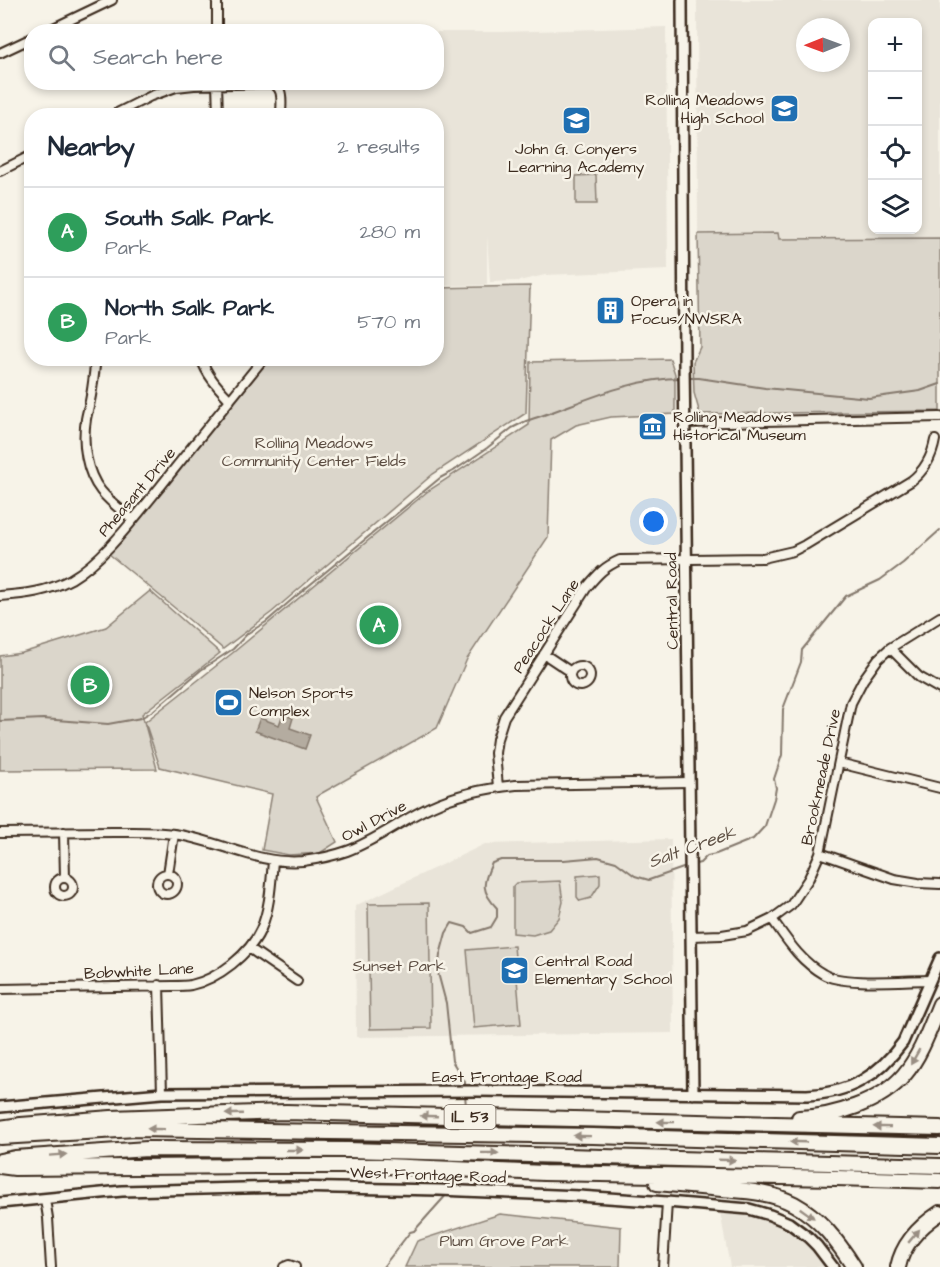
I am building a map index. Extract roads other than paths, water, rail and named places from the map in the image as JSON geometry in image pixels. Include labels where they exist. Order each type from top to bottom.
[{"type":"highway","points":[[701,1123],[807,1118],[849,1109],[868,1101],[903,1076],[929,1032],[940,1004]]},
{"type":"highway","name":"IL 53","points":[[0,1128],[111,1118],[286,1112],[940,1128]]},
{"type":"highway","name":"IL 53","points":[[0,1137],[136,1129],[581,1136],[940,1146]]},
{"type":"highway","name":"IL 53","points":[[0,1161],[147,1149],[325,1150],[940,1166]]},
{"type":"highway","points":[[0,1166],[15,1168],[385,1166],[544,1173],[940,1181]]},
{"type":"highway","points":[[544,1173],[768,1194],[792,1202],[812,1215],[836,1241],[854,1267]]},
{"type":"highway","points":[[898,1267],[902,1254],[912,1238],[940,1213]]},
{"type":"street","points":[[62,24],[112,0]]},
{"type":"street","points":[[217,0],[217,24]]},
{"type":"street","name":"Central Road","points":[[682,0],[684,378],[693,1094]]},
{"type":"street","points":[[0,53],[24,42]]},
{"type":"street","points":[[127,108],[168,90]]},
{"type":"street","points":[[217,90],[218,108]]},
{"type":"street","points":[[279,90],[281,108]]},
{"type":"street","points":[[0,171],[24,159]]},
{"type":"street","points":[[95,366],[84,434],[92,476],[99,489],[133,520]]},
{"type":"street","points":[[205,366],[212,380],[230,400]]},
{"type":"street","name":"Pheasant Drive","points":[[0,596],[39,592],[71,579],[87,568],[133,520],[258,366]]},
{"type":"street","points":[[685,423],[940,417]]},
{"type":"street","name":"Peacock Lane","points":[[498,787],[495,753],[504,717],[587,586],[601,571],[620,560],[763,558],[793,551],[911,481],[928,461],[936,440]]},
{"type":"street","name":"Brookmeade Drive","points":[[691,936],[747,931],[772,920],[791,905],[809,878],[820,853],[851,703],[863,680],[878,659],[890,648],[940,617]]},
{"type":"street","points":[[890,648],[919,677],[940,689]]},
{"type":"street","points":[[544,654],[571,672]]},
{"type":"street","points":[[839,763],[940,788]]},
{"type":"street","name":"Owl Drive","points":[[0,833],[158,832],[205,841],[273,861],[288,862],[329,857],[347,851],[433,806],[471,793],[498,787],[689,782]]},
{"type":"street","points":[[64,832],[65,878]]},
{"type":"street","points":[[168,874],[174,834]]},
{"type":"street","points":[[820,853],[894,879],[940,884]]},
{"type":"street","name":"Bobwhite Lane","points":[[0,989],[191,985],[211,978],[223,972],[249,948],[261,929],[271,884],[273,861]]},
{"type":"street","points":[[772,920],[803,960],[824,975],[850,981],[930,980]]},
{"type":"street","points":[[249,948],[297,981]]},
{"type":"street","name":"East Frontage Road","points":[[0,1107],[162,1093],[477,1091],[818,1095],[832,1093],[852,1086],[873,1074],[898,1050],[940,958]]},
{"type":"street","points":[[159,986],[162,1093]]},
{"type":"street","name":"West Frontage Road","points":[[0,1203],[122,1191],[287,1187],[468,1191],[667,1202],[749,1209],[770,1215],[789,1223],[808,1237],[833,1267]]},
{"type":"street","points":[[45,1199],[51,1267]]},
{"type":"street","points":[[663,1267],[667,1202]]},
{"type":"street","points":[[285,1267],[295,1267]]},
{"type":"waterway","points":[[0,721],[43,719],[108,724],[141,718],[154,710],[201,670],[233,649],[248,633],[266,622],[440,478],[487,448],[512,428],[622,387],[641,382],[681,378]]},
{"type":"waterway","points":[[687,378],[869,398],[920,391],[940,384]]},
{"type":"waterway","name":"Salt Creek","points":[[692,865],[700,863],[707,856],[753,839],[765,826],[774,799],[776,788],[774,779],[782,755],[783,709],[801,662],[802,650],[846,596],[880,580],[940,530]]},
{"type":"waterway","name":"Salt Creek","points":[[465,1087],[465,1082],[452,1061],[446,1003],[438,973],[440,955],[446,933],[452,923],[466,927],[472,933],[491,927],[497,917],[497,908],[488,897],[485,887],[486,876],[492,863],[501,860],[564,860],[598,857],[616,862],[635,876],[649,880],[686,867]]},
{"type":"waterway","name":"Salt Creek","points":[[465,1093],[466,1108]]},
{"type":"waterway","name":"Salt Creek","points":[[454,1187],[463,1175]]},
{"type":"waterway","name":"Salt Creek","points":[[383,1267],[410,1232],[414,1231],[448,1193]]},
{"type":"place","name":"Rolling Meadows High School","points":[[785,109]]},
{"type":"place","name":"John G. Conyers Learning Academy","points":[[576,121]]},
{"type":"place","name":"Opera in Focus/NWSRA","points":[[610,310]]},
{"type":"place","name":"Rolling Meadows Historical Museum","points":[[652,426]]},
{"type":"place","name":"South Salk Park","points":[[379,625]]},
{"type":"place","name":"North Salk Park","points":[[90,685]]},
{"type":"place","name":"Nelson Sports Complex","points":[[228,702]]},
{"type":"place","name":"Central Road Elementary School","points":[[514,970]]},
{"type":"park label","name":"Rolling Meadows Community Center Fields","points":[[314,452]]},
{"type":"park label","name":"Sunset Park","points":[[399,966]]},
{"type":"park label","name":"Plum Grove Park","points":[[504,1241]]}]
